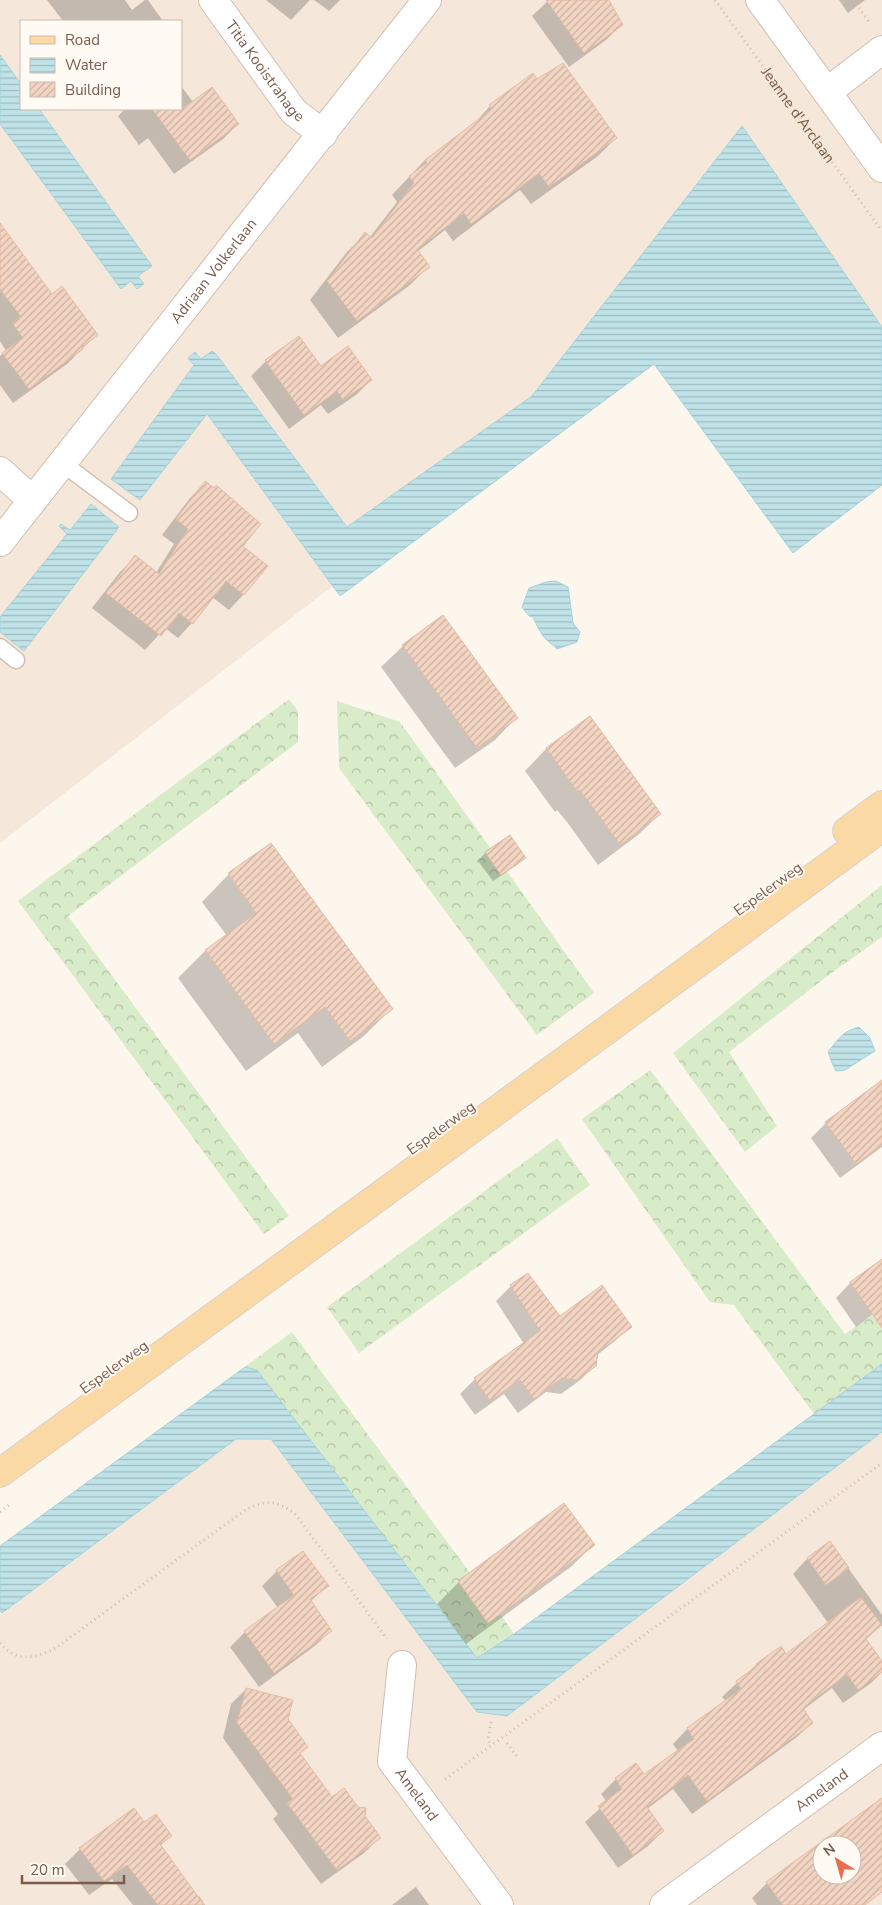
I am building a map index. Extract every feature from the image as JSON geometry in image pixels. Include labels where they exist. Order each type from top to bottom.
[{"type":"main road","name":"Espelerweg","points":[[0,1450],[882,805]]},
{"type":"main road","name":"Espelerweg","points":[[0,1473],[882,827]]},
{"type":"street","name":"Titia Kooistrahage","points":[[213,0],[294,112],[323,134]]},
{"type":"street","name":"Adriaan Volkerlaan","points":[[0,542],[427,0]]},
{"type":"street","points":[[760,0],[882,168]]},
{"type":"street","points":[[827,92],[878,40]]},
{"type":"street","points":[[0,471],[32,500]]},
{"type":"street","name":"Ameland","points":[[402,1664],[392,1760],[499,1905]]},
{"type":"street","name":"Ameland","points":[[664,1905],[882,1746]]},
{"type":"lane","points":[[62,463],[129,513]]},
{"type":"lane","points":[[0,647],[16,660]]},
{"type":"lane","name":"Espelerweg","points":[[820,873],[860,856],[882,843]]},
{"type":"path","name":"Jeanne d'Arclaan","points":[[715,0],[882,231]]},
{"type":"path","points":[[853,0],[878,40]]},
{"type":"path","points":[[439,1784],[882,1463]]},
{"type":"path","points":[[0,1643],[9,1652],[25,1658],[44,1654],[54,1649],[244,1511],[253,1505],[266,1502],[287,1507],[296,1515],[402,1659],[402,1664]]},
{"type":"path","points":[[491,1722],[488,1740],[492,1746]]},
{"type":"path","points":[[507,1743],[518,1758]]},
{"type":"shaded area","points":[[0,0],[882,0],[882,376],[633,354],[0,843]]},
{"type":"shaded area","points":[[882,1432],[882,1905],[0,1905],[0,1615],[236,1439],[271,1439],[477,1712],[507,1716]]},
{"type":"green space","points":[[289,699],[298,711],[298,742],[68,916],[289,1216],[264,1234],[18,901]]},
{"type":"green space","points":[[337,701],[400,722],[594,993],[537,1035],[339,768]]},
{"type":"green space","points":[[882,885],[882,937],[826,977],[729,1052],[777,1126],[745,1152],[673,1053]]},
{"type":"green space","points":[[650,1070],[845,1334],[882,1308],[882,1364],[814,1414],[734,1305],[710,1302],[582,1119]]},
{"type":"green space","points":[[557,1138],[590,1185],[359,1353],[327,1307]]},
{"type":"green space","points":[[292,1332],[471,1574],[458,1582],[488,1623],[499,1612],[514,1634],[477,1658],[257,1370],[245,1367]]},
{"type":"water","points":[[0,55],[20,83],[20,110],[40,110],[152,266],[138,276],[144,284],[137,289],[131,281],[121,289],[0,124]]},
{"type":"water","points":[[742,126],[882,327],[882,485],[793,553],[654,364],[340,596],[207,414],[140,500],[111,479],[194,365],[188,358],[195,352],[201,359],[212,351],[347,527],[532,396]]},
{"type":"water","points":[[91,504],[119,527],[24,651],[0,632],[0,617],[67,534],[59,526],[61,524],[70,530]]},
{"type":"water","points":[[556,581],[568,587],[573,623],[580,632],[577,642],[557,649],[545,638],[533,617],[529,616],[522,607],[529,588],[546,582]]},
{"type":"water","points":[[859,1027],[870,1038],[875,1051],[845,1070],[836,1071],[828,1052],[845,1033]]},
{"type":"water","points":[[882,1364],[882,1432],[507,1716],[477,1712],[271,1439],[236,1439],[2,1613],[0,1611],[0,1546],[245,1367],[257,1370],[477,1658],[514,1634]]},
{"type":"building","points":[[546,0],[609,0],[623,25],[584,53]]},
{"type":"building","points":[[563,63],[617,138],[549,187],[539,173],[471,224],[464,213],[417,249],[430,267],[357,321],[327,281],[365,232],[372,238],[414,183],[409,176],[427,163],[425,160],[492,109],[489,105],[533,73],[537,79]]},
{"type":"building","points":[[212,87],[239,124],[190,160],[153,110],[182,109]]},
{"type":"building","points":[[0,223],[52,294],[62,286],[98,335],[82,347],[83,349],[29,389],[2,353],[23,338],[12,323],[21,317],[0,289]]},
{"type":"building","points":[[299,336],[321,366],[348,346],[372,380],[343,400],[337,391],[304,415],[265,360]]},
{"type":"building","points":[[205,481],[214,488],[216,485],[261,524],[243,546],[268,566],[244,595],[226,581],[193,624],[179,613],[161,636],[106,593],[135,555],[159,574],[188,529],[176,519]]},
{"type":"building","points":[[443,615],[518,718],[477,748],[402,645]]},
{"type":"building","points":[[590,716],[661,814],[620,845],[546,748]]},
{"type":"building","points":[[510,835],[526,858],[501,875],[485,852]]},
{"type":"building","points":[[271,843],[393,1009],[350,1041],[325,1007],[274,1044],[205,950],[256,913],[228,873]]},
{"type":"building","points":[[882,1080],[882,1144],[856,1164],[825,1122]]},
{"type":"building","points":[[882,1259],[882,1328],[850,1282]]},
{"type":"building","points":[[528,1273],[560,1316],[602,1285],[632,1327],[598,1352],[596,1366],[577,1380],[562,1378],[534,1399],[520,1380],[490,1401],[474,1378],[540,1331],[510,1285]]},
{"type":"building","points":[[564,1503],[595,1545],[488,1623],[458,1581]]},
{"type":"building","points":[[830,1541],[849,1568],[826,1585],[807,1558]]},
{"type":"building","points":[[303,1551],[329,1586],[310,1599],[332,1631],[274,1673],[244,1631],[294,1595],[276,1570]]},
{"type":"building","points":[[861,1597],[882,1625],[865,1638],[882,1661],[882,1672],[858,1690],[847,1674],[803,1708],[813,1723],[707,1801],[688,1775],[647,1807],[664,1831],[633,1855],[598,1806],[622,1789],[615,1778],[636,1763],[644,1774],[694,1739],[687,1728],[741,1689],[736,1681],[781,1646],[786,1654]]},
{"type":"building","points":[[246,1688],[293,1700],[288,1719],[308,1747],[300,1753],[332,1797],[344,1788],[358,1807],[366,1808],[365,1816],[381,1838],[337,1870],[287,1803],[293,1799],[237,1723]]},
{"type":"building","points":[[882,1798],[882,1892],[865,1905],[783,1905],[766,1882],[812,1849],[812,1885],[862,1885],[862,1835],[831,1835]]},
{"type":"building","points":[[134,1808],[144,1822],[156,1814],[172,1836],[160,1844],[204,1905],[158,1905],[127,1865],[104,1881],[79,1848]]}]
